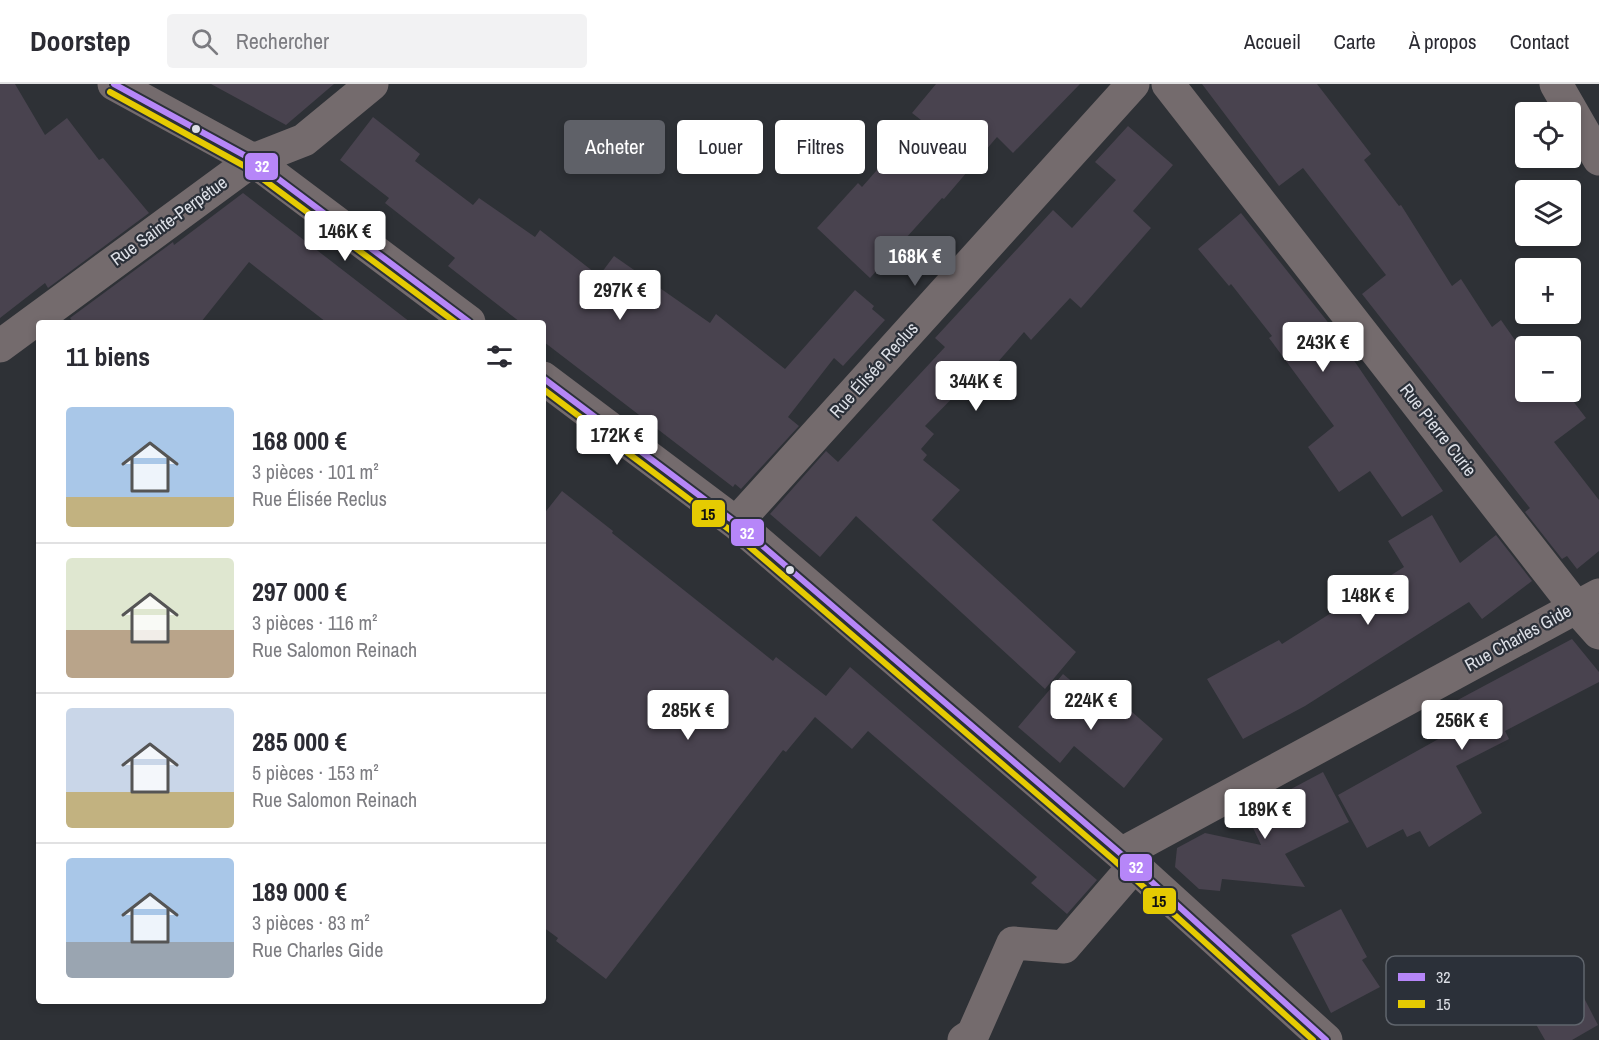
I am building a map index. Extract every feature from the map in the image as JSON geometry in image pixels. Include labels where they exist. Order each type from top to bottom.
[{"type":"street","points":[[114,84],[253,160],[466,320]]},
{"type":"street","name":"Rue Sainte-Perpétue","points":[[0,346],[253,160],[304,140],[372,84]]},
{"type":"street","name":"Rue Élisée Reclus","points":[[736,524],[1133,84]]},
{"type":"street","name":"Rue Pierre Curie","points":[[1168,84],[1587,600],[1599,633]]},
{"type":"street","points":[[1556,84],[1599,159]]},
{"type":"street","points":[[546,380],[736,524],[1127,860],[1326,1040]]},
{"type":"street","name":"Rue Charles Gide","points":[[1127,860],[1587,600]]},
{"type":"street","points":[[972,1038],[1014,943],[1064,947],[1127,860]]},
{"type":"building","points":[[0,84],[15,84],[45,135],[67,118],[99,160],[103,158],[149,213],[48,288],[45,283],[0,318]]},
{"type":"building","points":[[211,84],[334,84],[286,125]]},
{"type":"building","points":[[936,84],[1080,84],[1013,153],[997,137],[988,148],[988,120],[921,120],[912,113]]},
{"type":"building","points":[[1202,84],[1317,84],[1371,154],[1364,160],[1399,206],[1401,205],[1452,286],[1461,279],[1492,327],[1501,320],[1515,340],[1515,402],[1574,402],[1586,418],[1554,442],[1599,500],[1599,551],[1577,569],[1567,556],[1562,559],[1525,512],[1530,508],[1362,294],[1386,275],[1303,168],[1279,186]]},
{"type":"building","points":[[373,117],[420,154],[415,161],[473,205],[479,198],[535,237],[540,230],[599,276],[614,256],[710,323],[716,314],[785,369],[855,290],[874,306],[872,309],[885,320],[843,366],[834,358],[788,417],[799,426],[741,489],[735,484],[733,487],[546,344],[546,320],[517,320],[448,266],[455,258],[385,203],[389,198],[340,160]]},
{"type":"building","points":[[1128,126],[1173,165],[1133,211],[1151,228],[1081,308],[1070,298],[1031,340],[1024,332],[976,387],[969,381],[925,426],[934,434],[921,449],[927,455],[923,460],[960,490],[932,520],[1076,652],[1045,689],[856,516],[820,557],[770,514],[826,451],[838,462],[945,347],[935,338],[1053,210],[1072,228],[1116,180],[1095,162]]},
{"type":"building","points":[[877,170],[877,174],[965,174],[870,278],[817,228],[858,183],[862,187]]},
{"type":"building","points":[[243,193],[407,320],[323,320],[249,262],[203,320],[72,320],[70,318],[173,242],[174,245]]},
{"type":"building","points":[[1241,213],[1327,321],[1443,491],[1402,517],[1370,471],[1339,492],[1308,447],[1334,426],[1269,338],[1272,336],[1231,284],[1229,286],[1198,249]]},
{"type":"building","points":[[562,491],[773,661],[776,657],[826,696],[850,667],[1097,880],[1067,914],[1031,883],[1037,877],[868,731],[852,749],[815,717],[786,752],[783,750],[606,979],[556,941],[558,938],[546,929],[546,511]]},
{"type":"building","points":[[1432,515],[1460,563],[1496,535],[1532,581],[1482,619],[1469,602],[1305,706],[1243,739],[1207,679],[1279,640],[1282,644],[1404,567],[1388,541]]},
{"type":"building","points":[[1572,639],[1599,672],[1599,682],[1505,731],[1509,739],[1456,766],[1482,813],[1429,847],[1420,831],[1407,837],[1403,829],[1367,848],[1338,795],[1451,732],[1439,710]]},
{"type":"building","points":[[1063,674],[1106,710],[1116,698],[1163,739],[1124,788],[1074,746],[1060,763],[1018,727]]},
{"type":"building","points":[[1323,772],[1349,822],[1285,854],[1305,887],[1222,879],[1220,891],[1199,889],[1175,867],[1177,848],[1205,833],[1261,845],[1246,813]]},
{"type":"building","points":[[1341,909],[1367,957],[1362,960],[1380,987],[1331,1013],[1291,935]]},
{"type":"building","points":[[1584,998],[1598,1025],[1572,1040],[1545,1040],[1536,1025],[1584,1025]]},
{"type":"transit line","name":"32","points":[[114,84],[253,160],[466,320]]},
{"type":"transit line","name":"15","points":[[110,92],[248,168],[452,320]]},
{"type":"transit line","name":"32","points":[[546,380],[736,523],[1121,854],[1326,1040]]},
{"type":"transit line","name":"15","points":[[546,391],[730,530],[1115,861],[1313,1040]]}]
